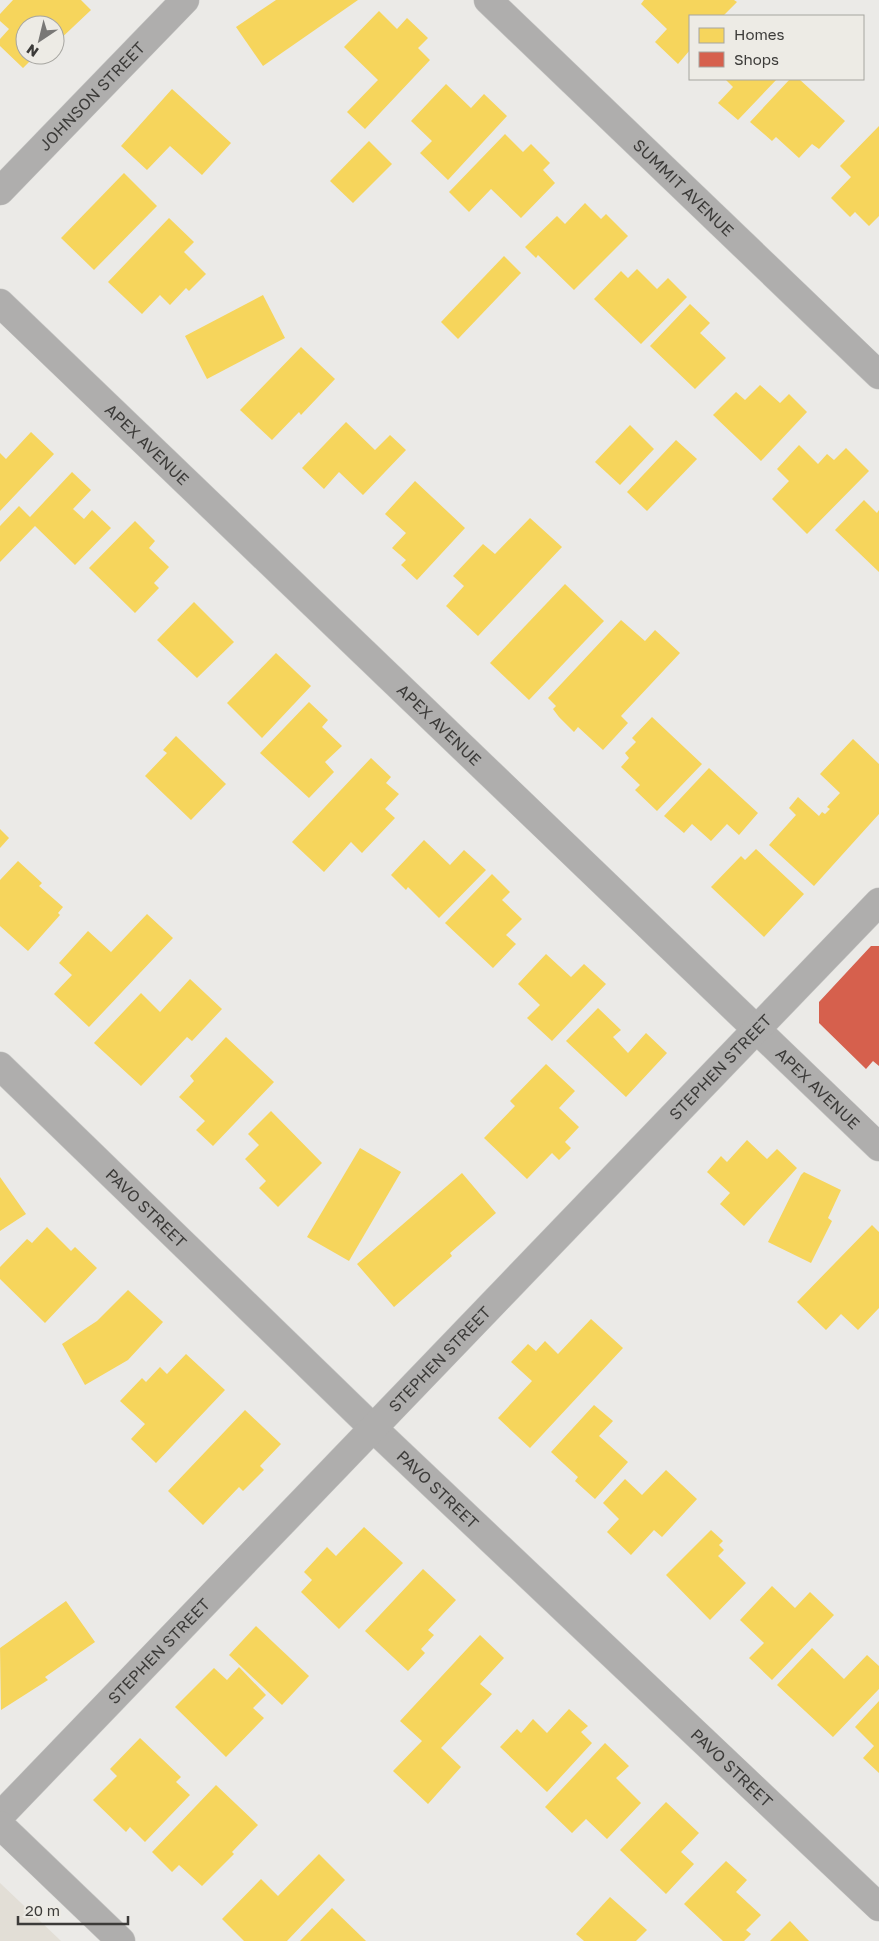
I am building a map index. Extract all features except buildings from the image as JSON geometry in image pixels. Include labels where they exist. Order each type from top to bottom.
[{"type":"street","name":"JOHNSON STREET","points":[[0,191],[184,0]]},
{"type":"street","name":"SUMMIT AVENUE","points":[[488,0],[879,375]]},
{"type":"street","name":"APEX AVENUE","points":[[0,302],[879,1147]]},
{"type":"street","name":"STEPHEN STREET","points":[[0,1816],[879,902]]},
{"type":"street","name":"PAVO STREET","points":[[0,1066],[373,1428],[879,1907]]},
{"type":"street","points":[[0,1825],[121,1941]]},
{"type":"shaded area","points":[[0,1883],[61,1941],[0,1941]]}]
